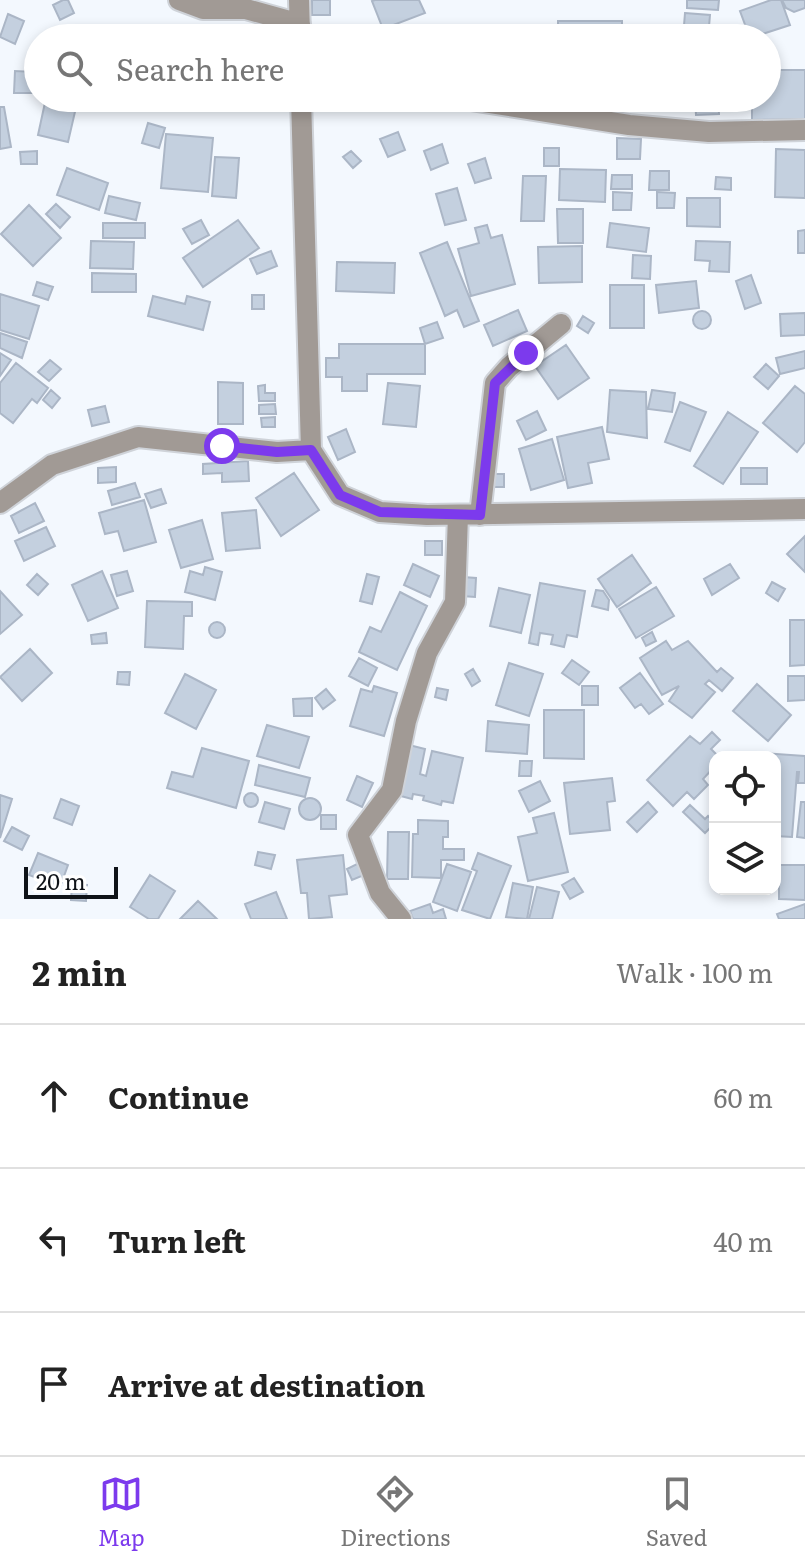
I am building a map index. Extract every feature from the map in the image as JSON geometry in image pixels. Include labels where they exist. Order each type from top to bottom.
[{"type":"street","points":[[179,0],[203,9],[246,9],[283,24]]},
{"type":"street","points":[[299,0],[300,24]]},
{"type":"street","points":[[301,112],[311,450],[340,495],[380,512],[458,515],[805,509]]},
{"type":"street","points":[[547,112],[629,125],[709,132],[805,130]]},
{"type":"street","points":[[480,515],[495,383],[509,367],[561,324]]},
{"type":"street","points":[[0,503],[52,465],[138,437],[277,452],[311,450]]},
{"type":"street","points":[[401,919],[380,893],[358,835],[392,790],[406,721],[427,653],[455,602],[458,515]]},
{"type":"building","points":[[68,0],[74,13],[60,20],[53,5]]},
{"type":"building","points":[[312,0],[330,0],[330,15],[312,15]]},
{"type":"building","points":[[419,0],[425,13],[396,24],[381,24],[372,1]]},
{"type":"building","points":[[687,0],[719,0],[718,10],[687,8]]},
{"type":"building","points":[[771,0],[781,0],[790,25],[781,28],[781,24],[745,24],[740,11]]},
{"type":"building","points":[[782,0],[805,0],[805,8],[794,12],[786,8]]},
{"type":"building","points":[[685,13],[710,15],[709,24],[684,24]]},
{"type":"building","points":[[8,14],[24,21],[15,44],[0,37]]},
{"type":"building","points":[[558,21],[622,21],[622,24],[558,24]]},
{"type":"building","points":[[781,70],[805,70],[805,119],[752,120],[752,112],[781,112]]},
{"type":"building","points":[[15,71],[24,71],[24,93],[14,93]]},
{"type":"building","points":[[0,107],[4,107],[11,147],[0,149]]},
{"type":"building","points":[[43,112],[75,112],[68,142],[38,135]]},
{"type":"building","points":[[696,112],[719,112],[719,114],[696,115]]},
{"type":"building","points":[[148,123],[165,128],[159,148],[142,143]]},
{"type":"building","points":[[398,132],[405,150],[388,157],[380,139]]},
{"type":"building","points":[[166,134],[213,138],[208,192],[161,188]]},
{"type":"building","points":[[617,138],[641,139],[640,159],[617,159]]},
{"type":"building","points":[[442,144],[448,163],[431,170],[424,151]]},
{"type":"building","points":[[544,148],[559,148],[559,166],[544,166]]},
{"type":"building","points":[[776,149],[805,150],[805,198],[775,197]]},
{"type":"building","points":[[37,151],[37,164],[21,164],[20,152]]},
{"type":"building","points":[[351,151],[361,161],[353,168],[343,157]]},
{"type":"building","points":[[215,157],[239,158],[236,198],[212,196]]},
{"type":"building","points":[[485,158],[491,178],[475,183],[468,164]]},
{"type":"building","points":[[67,168],[108,183],[99,210],[57,195]]},
{"type":"building","points":[[560,169],[606,170],[605,202],[559,200]]},
{"type":"building","points":[[650,171],[669,171],[669,190],[649,190]]},
{"type":"building","points":[[612,175],[632,175],[632,189],[611,189]]},
{"type":"building","points":[[523,176],[546,176],[544,221],[521,221]]},
{"type":"building","points":[[716,177],[731,178],[731,190],[715,189]]},
{"type":"building","points":[[457,188],[466,220],[445,225],[436,194]]},
{"type":"building","points":[[613,192],[632,193],[631,210],[613,210]]},
{"type":"building","points":[[657,192],[675,193],[674,208],[657,208]]},
{"type":"building","points":[[109,196],[140,203],[136,220],[105,213]]},
{"type":"building","points":[[687,198],[720,198],[720,227],[687,226]]},
{"type":"building","points":[[56,204],[70,217],[60,228],[46,214]]},
{"type":"building","points":[[29,205],[61,238],[33,266],[1,234]]},
{"type":"building","points":[[557,209],[583,209],[583,243],[558,243]]},
{"type":"building","points":[[201,220],[209,235],[192,244],[183,229]]},
{"type":"building","points":[[238,220],[259,248],[203,287],[183,258]]},
{"type":"building","points":[[103,223],[145,223],[145,238],[103,238]]},
{"type":"building","points":[[610,223],[649,228],[646,252],[607,247]]},
{"type":"building","points":[[487,225],[491,238],[502,235],[515,284],[471,296],[458,249],[479,243],[475,228]]},
{"type":"building","points":[[805,230],[805,253],[798,253],[798,231]]},
{"type":"building","points":[[91,241],[134,242],[133,269],[90,268]]},
{"type":"building","points":[[696,241],[730,242],[729,272],[709,271],[710,261],[695,260]]},
{"type":"building","points":[[447,242],[479,321],[464,327],[457,310],[445,316],[420,253]]},
{"type":"building","points":[[582,246],[582,282],[539,283],[538,247]]},
{"type":"building","points":[[271,251],[277,266],[257,274],[250,259]]},
{"type":"building","points":[[633,255],[651,256],[650,279],[632,278]]},
{"type":"building","points":[[337,262],[395,263],[394,293],[336,291]]},
{"type":"building","points":[[92,273],[136,274],[136,292],[92,292]]},
{"type":"building","points":[[751,275],[761,303],[745,309],[736,281]]},
{"type":"building","points":[[696,281],[699,308],[659,313],[656,285]]},
{"type":"building","points":[[37,282],[53,287],[48,300],[33,295]]},
{"type":"building","points":[[610,285],[644,285],[644,328],[610,328]]},
{"type":"building","points":[[0,294],[39,306],[29,339],[0,330]]},
{"type":"building","points":[[252,295],[264,295],[264,309],[252,309]]},
{"type":"building","points":[[153,296],[185,304],[187,296],[210,302],[203,330],[148,316]]},
{"type":"building","points":[[518,310],[527,331],[493,346],[484,325]]},
{"type":"building","points":[[702,311],[711,320],[702,329],[693,320]]},
{"type":"building","points":[[805,313],[805,335],[781,336],[780,314]]},
{"type":"building","points":[[583,316],[594,323],[588,333],[577,326]]},
{"type":"building","points":[[437,322],[443,338],[425,344],[420,328]]},
{"type":"building","points":[[0,333],[27,342],[22,358],[0,348]]},
{"type":"building","points":[[339,344],[425,344],[425,374],[367,374],[367,391],[342,391],[342,377],[326,377],[326,358],[339,358]]},
{"type":"building","points":[[566,345],[589,378],[558,399],[535,366]]},
{"type":"building","points":[[805,351],[805,368],[780,374],[776,358]]},
{"type":"building","points":[[0,353],[11,360],[0,376]]},
{"type":"building","points":[[50,360],[61,369],[49,381],[38,372]]},
{"type":"building","points":[[16,363],[48,388],[37,403],[32,399],[13,423],[0,413],[0,383]]},
{"type":"building","points":[[766,364],[779,376],[768,389],[754,377]]},
{"type":"building","points":[[218,382],[243,383],[243,424],[218,424]]},
{"type":"building","points":[[388,383],[420,386],[416,427],[383,424]]},
{"type":"building","points":[[265,385],[265,393],[275,393],[275,401],[259,401],[258,386]]},
{"type":"building","points":[[795,386],[805,394],[805,442],[797,452],[763,423]]},
{"type":"building","points":[[51,390],[60,398],[52,408],[43,400]]},
{"type":"building","points":[[610,390],[646,392],[647,438],[607,432]]},
{"type":"building","points":[[652,390],[675,393],[672,412],[648,409]]},
{"type":"building","points":[[680,402],[706,412],[690,451],[665,442]]},
{"type":"building","points":[[275,404],[276,414],[259,414],[259,405]]},
{"type":"building","points":[[105,406],[109,422],[92,426],[88,410]]},
{"type":"building","points":[[537,411],[546,430],[526,440],[517,421]]},
{"type":"building","points":[[728,412],[758,432],[723,484],[694,466]]},
{"type":"building","points":[[275,417],[275,427],[262,427],[261,418]]},
{"type":"building","points":[[602,427],[609,459],[588,463],[592,483],[568,488],[557,437]]},
{"type":"building","points":[[346,429],[355,452],[338,460],[328,437]]},
{"type":"building","points":[[552,439],[564,480],[531,490],[519,449]]},
{"type":"building","points":[[248,461],[249,481],[222,482],[222,473],[203,474],[203,464]]},
{"type":"building","points":[[116,467],[116,482],[98,483],[98,468]]},
{"type":"building","points":[[741,468],[767,468],[767,484],[741,484]]},
{"type":"building","points":[[294,473],[319,510],[281,536],[256,498]]},
{"type":"building","points":[[490,474],[504,474],[504,487],[490,487]]},
{"type":"building","points":[[135,483],[140,497],[112,505],[108,491]]},
{"type":"building","points":[[161,489],[166,503],[151,508],[145,494]]},
{"type":"building","points":[[144,500],[156,542],[124,551],[118,531],[105,534],[99,513]]},
{"type":"building","points":[[35,503],[44,521],[19,533],[11,516]]},
{"type":"building","points":[[256,510],[260,548],[226,551],[222,513]]},
{"type":"building","points":[[202,520],[213,559],[181,568],[169,530]]},
{"type":"building","points":[[46,527],[55,546],[24,561],[15,541]]},
{"type":"building","points":[[805,536],[805,572],[787,554]]},
{"type":"building","points":[[425,541],[442,541],[442,555],[425,555]]},
{"type":"building","points":[[632,555],[651,583],[617,607],[598,579]]},
{"type":"building","points":[[413,564],[439,576],[430,597],[404,585]]},
{"type":"building","points":[[730,564],[739,578],[712,595],[704,579]]},
{"type":"building","points":[[205,567],[222,572],[215,600],[185,592],[190,571],[203,575]]},
{"type":"building","points":[[102,571],[118,608],[88,621],[72,585]]},
{"type":"building","points":[[127,571],[133,591],[117,596],[111,575]]},
{"type":"building","points":[[37,574],[48,584],[38,595],[27,585]]},
{"type":"building","points":[[367,574],[379,577],[372,604],[360,601]]},
{"type":"building","points":[[463,577],[476,578],[475,597],[462,596]]},
{"type":"building","points":[[772,582],[785,589],[778,601],[766,593]]},
{"type":"building","points":[[540,583],[585,591],[577,637],[567,635],[564,647],[551,644],[553,635],[540,633],[538,645],[529,643]]},
{"type":"building","points":[[656,587],[674,616],[636,638],[619,609]]},
{"type":"building","points":[[499,588],[530,595],[521,633],[490,626]]},
{"type":"building","points":[[596,590],[603,591],[609,600],[608,610],[592,606]]},
{"type":"building","points":[[0,591],[22,615],[0,634]]},
{"type":"building","points":[[400,592],[427,606],[397,670],[359,652],[370,627],[381,632]]},
{"type":"building","points":[[147,601],[192,602],[192,616],[184,616],[183,649],[145,647]]},
{"type":"building","points":[[790,620],[805,620],[805,665],[790,666]]},
{"type":"building","points":[[214,622],[220,622],[225,630],[223,636],[214,638],[209,633],[209,627]]},
{"type":"building","points":[[652,632],[656,641],[646,646],[642,638]]},
{"type":"building","points":[[106,633],[107,643],[92,644],[91,635]]},
{"type":"building","points":[[666,641],[672,650],[688,641],[717,672],[721,668],[733,678],[722,691],[709,680],[705,684],[715,692],[692,718],[669,701],[679,686],[662,695],[640,658]]},
{"type":"building","points":[[30,649],[52,673],[22,701],[0,677]]},
{"type":"building","points":[[359,658],[377,668],[368,686],[349,676]]},
{"type":"building","points":[[572,660],[589,672],[579,685],[562,673]]},
{"type":"building","points":[[509,663],[543,674],[529,716],[496,705]]},
{"type":"building","points":[[473,669],[480,681],[472,686],[465,674]]},
{"type":"building","points":[[118,672],[130,672],[129,685],[117,684]]},
{"type":"building","points":[[640,673],[663,704],[649,714],[641,704],[635,708],[620,688]]},
{"type":"building","points":[[185,674],[216,690],[196,729],[165,713]]},
{"type":"building","points":[[788,676],[805,676],[805,700],[788,701]]},
{"type":"building","points":[[757,684],[791,715],[768,741],[733,711]]},
{"type":"building","points":[[374,686],[397,693],[384,736],[350,726],[361,689],[372,692]]},
{"type":"building","points":[[582,686],[598,686],[598,705],[582,705]]},
{"type":"building","points":[[437,688],[448,690],[446,700],[435,697]]},
{"type":"building","points":[[326,689],[335,700],[323,709],[315,698]]},
{"type":"building","points":[[312,698],[312,716],[294,716],[293,699]]},
{"type":"building","points":[[544,710],[584,710],[584,759],[544,758]]},
{"type":"building","points":[[488,721],[529,725],[527,754],[486,751]]},
{"type":"building","points":[[267,725],[309,737],[299,768],[257,756]]},
{"type":"building","points":[[712,732],[720,740],[711,749],[713,751],[709,751],[709,772],[703,779],[708,785],[694,799],[687,792],[673,806],[647,780],[690,736],[700,744]]},
{"type":"building","points":[[409,745],[425,749],[420,774],[426,776],[432,751],[463,758],[453,803],[442,801],[441,805],[423,800],[424,796],[413,794],[412,799],[397,795]]},
{"type":"building","points":[[202,748],[249,761],[236,808],[167,788],[172,772],[193,777]]},
{"type":"building","points":[[781,754],[805,756],[805,783],[798,783],[797,772],[792,837],[781,836]]},
{"type":"building","points":[[520,761],[532,761],[531,776],[519,776]]},
{"type":"building","points":[[259,765],[310,778],[305,797],[255,785]]},
{"type":"building","points":[[357,776],[373,783],[362,807],[347,800]]},
{"type":"building","points":[[612,778],[615,801],[607,802],[610,830],[570,834],[564,783]]},
{"type":"building","points":[[540,781],[550,801],[529,812],[519,791]]},
{"type":"building","points":[[251,793],[258,800],[251,807],[244,800]]},
{"type":"building","points":[[0,795],[12,799],[0,838]]},
{"type":"building","points":[[310,798],[318,801],[321,809],[318,817],[310,820],[302,817],[299,809],[302,801]]},
{"type":"building","points":[[61,799],[79,806],[72,825],[54,818]]},
{"type":"building","points":[[265,802],[290,809],[284,829],[259,822]]},
{"type":"building","points":[[648,802],[657,812],[637,832],[627,822]]},
{"type":"building","points":[[801,802],[805,802],[805,838],[797,837]]},
{"type":"building","points":[[690,805],[705,819],[708,816],[709,829],[705,833],[683,812]]},
{"type":"building","points":[[554,813],[568,872],[528,881],[518,837],[537,833],[533,818]]},
{"type":"building","points":[[321,815],[336,815],[336,829],[321,829]]},
{"type":"building","points":[[418,820],[448,821],[448,837],[443,837],[443,849],[464,849],[464,860],[441,860],[441,878],[412,877],[413,834],[418,834]]},
{"type":"building","points":[[12,827],[29,836],[22,850],[4,841]]},
{"type":"building","points":[[388,832],[409,832],[408,879],[387,879]]},
{"type":"building","points":[[258,852],[275,855],[271,869],[255,865]]},
{"type":"building","points":[[38,853],[68,865],[60,887],[29,875]]},
{"type":"building","points":[[478,853],[511,866],[490,919],[462,910],[477,871],[472,869]]},
{"type":"building","points":[[343,855],[347,894],[329,896],[332,917],[309,919],[307,893],[301,893],[297,860]]},
{"type":"building","points":[[359,863],[364,875],[352,880],[347,869]]},
{"type":"building","points":[[447,864],[471,872],[457,911],[433,902]]},
{"type":"building","points":[[781,865],[805,865],[805,900],[779,899]]},
{"type":"building","points":[[150,875],[175,891],[158,919],[149,919],[130,907]]},
{"type":"building","points":[[574,878],[583,892],[570,899],[562,885]]},
{"type":"building","points":[[513,883],[533,887],[527,919],[506,917]]},
{"type":"building","points":[[72,884],[87,885],[86,901],[71,900]]},
{"type":"building","points":[[537,887],[559,892],[552,919],[529,919]]},
{"type":"building","points":[[276,892],[287,919],[251,919],[245,904]]},
{"type":"building","points":[[198,901],[217,919],[180,919]]},
{"type":"building","points":[[430,904],[433,913],[443,909],[446,919],[413,919],[410,911]]},
{"type":"building","points":[[805,904],[805,919],[779,919],[777,914]]},
{"type":"route","points":[[222,446],[277,452],[311,450],[340,495],[380,512],[480,515],[495,383],[526,353]]}]
